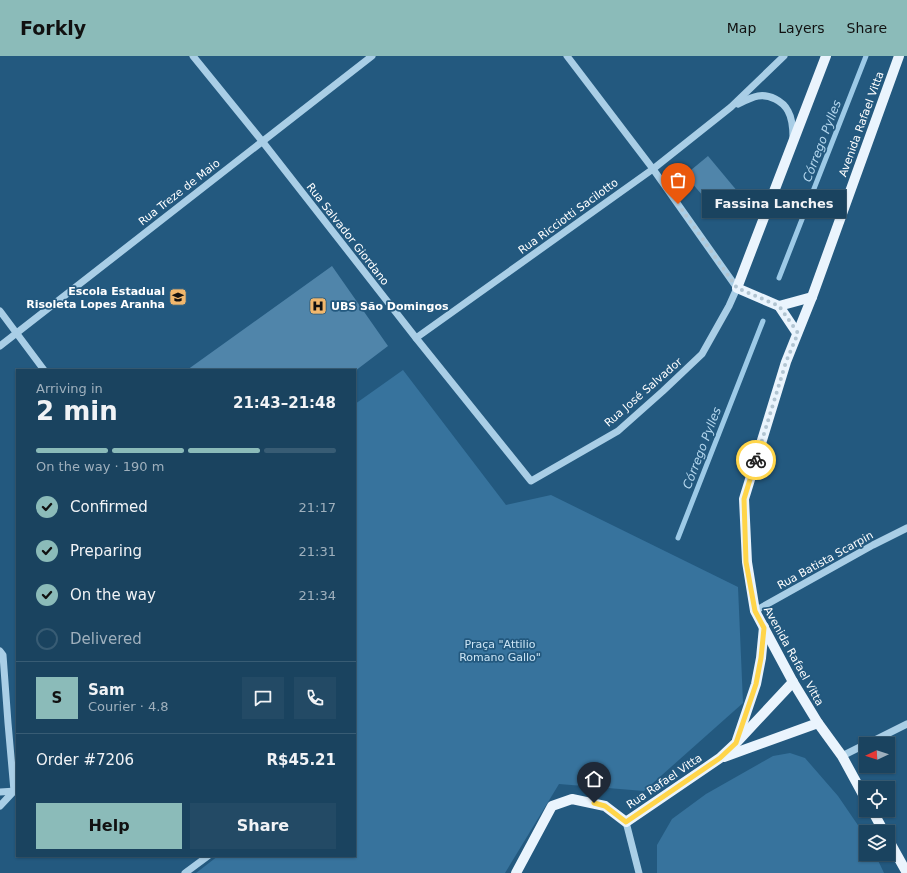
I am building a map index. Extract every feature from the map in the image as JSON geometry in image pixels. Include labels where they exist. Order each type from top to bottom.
[{"type":"main road","points":[[798,333],[779,306],[737,288],[826,56]]},
{"type":"main road","name":"Avenida Rafael Vitta","points":[[859,787],[842,756],[818,723],[792,682],[755,611],[746,562],[744,499],[786,362],[812,297],[899,56]]},
{"type":"main road","points":[[779,306],[812,297]]},
{"type":"main road","points":[[736,743],[756,684],[761,658],[764,628]]},
{"type":"main road","name":"Rua Rafael Vitta","points":[[626,822],[720,758],[736,743],[792,682]]},
{"type":"main road","name":"Rua Rafael Vitta","points":[[720,758],[818,723]]},
{"type":"main road","points":[[516,873],[552,806],[572,799],[605,806],[626,822]]},
{"type":"main road","points":[[895,852],[907,873]]},
{"type":"street","name":"Rua Salvador Giordano","points":[[193,56],[531,481]]},
{"type":"street","name":"Rua Treze de Maio","points":[[0,346],[372,56]]},
{"type":"street","points":[[567,56],[653,169],[737,288]]},
{"type":"street","name":"Rua Ricciotti Sacilotto","points":[[416,338],[653,169],[730,108],[784,56]]},
{"type":"street","name":"Rua Ricciotti Sacilotto","points":[[730,108],[745,100],[759,96],[771,97],[781,103],[788,111],[794,140]]},
{"type":"street","name":"Rua José Salvador","points":[[531,481],[618,431],[663,391],[702,354],[730,306],[737,288]]},
{"type":"street","points":[[0,312],[43,369]]},
{"type":"street","name":"Rua Batista Scarpin","points":[[755,611],[873,545],[907,528]]},
{"type":"street","points":[[0,651],[3,655],[15,791]]},
{"type":"street","points":[[880,737],[907,724]]},
{"type":"street","points":[[842,756],[859,748]]},
{"type":"street","points":[[0,792],[15,791]]},
{"type":"street","points":[[0,806],[15,791]]},
{"type":"street","name":"Rua Rafael Vitta","points":[[626,822],[639,873]]},
{"type":"street","points":[[185,873],[207,857]]},
{"type":"green space","name":"Praça \"Attilio Romano Gallo\"","points":[[403,370],[506,505],[551,495],[738,587],[743,703],[644,791],[559,784],[505,873],[196,873],[217,857],[356,857],[356,403]]},
{"type":"green space","points":[[790,753],[805,758],[838,796],[859,827],[859,861],[878,861],[884,873],[657,873],[657,845],[672,819],[706,794],[773,756]]},
{"type":"building","points":[[708,156],[743,198],[721,217],[685,175]]},
{"type":"building","name":"UBS São Domingos","points":[[332,266],[388,346],[356,370],[356,369],[188,369]]},
{"type":"waterway","name":"Córrego Pylles","points":[[779,278],[866,56]]},
{"type":"waterway","name":"Córrego Pylles","points":[[678,538],[763,321]]},
{"type":"way so far","points":[[678,204],[737,288],[779,306],[798,333],[786,362],[756,460]]},
{"type":"place","name":"Fassina Lanches","points":[[678,204]]},
{"type":"place","name":"Escola Estadual Risoleta Lopes Aranha","points":[[178,297]]},
{"type":"place","name":"UBS São Domingos","points":[[318,306]]},
{"type":"route","points":[[594,803],[605,806],[626,822],[720,758],[736,743],[756,684],[761,658],[764,628],[755,611],[746,562],[744,499],[756,460]]}]
